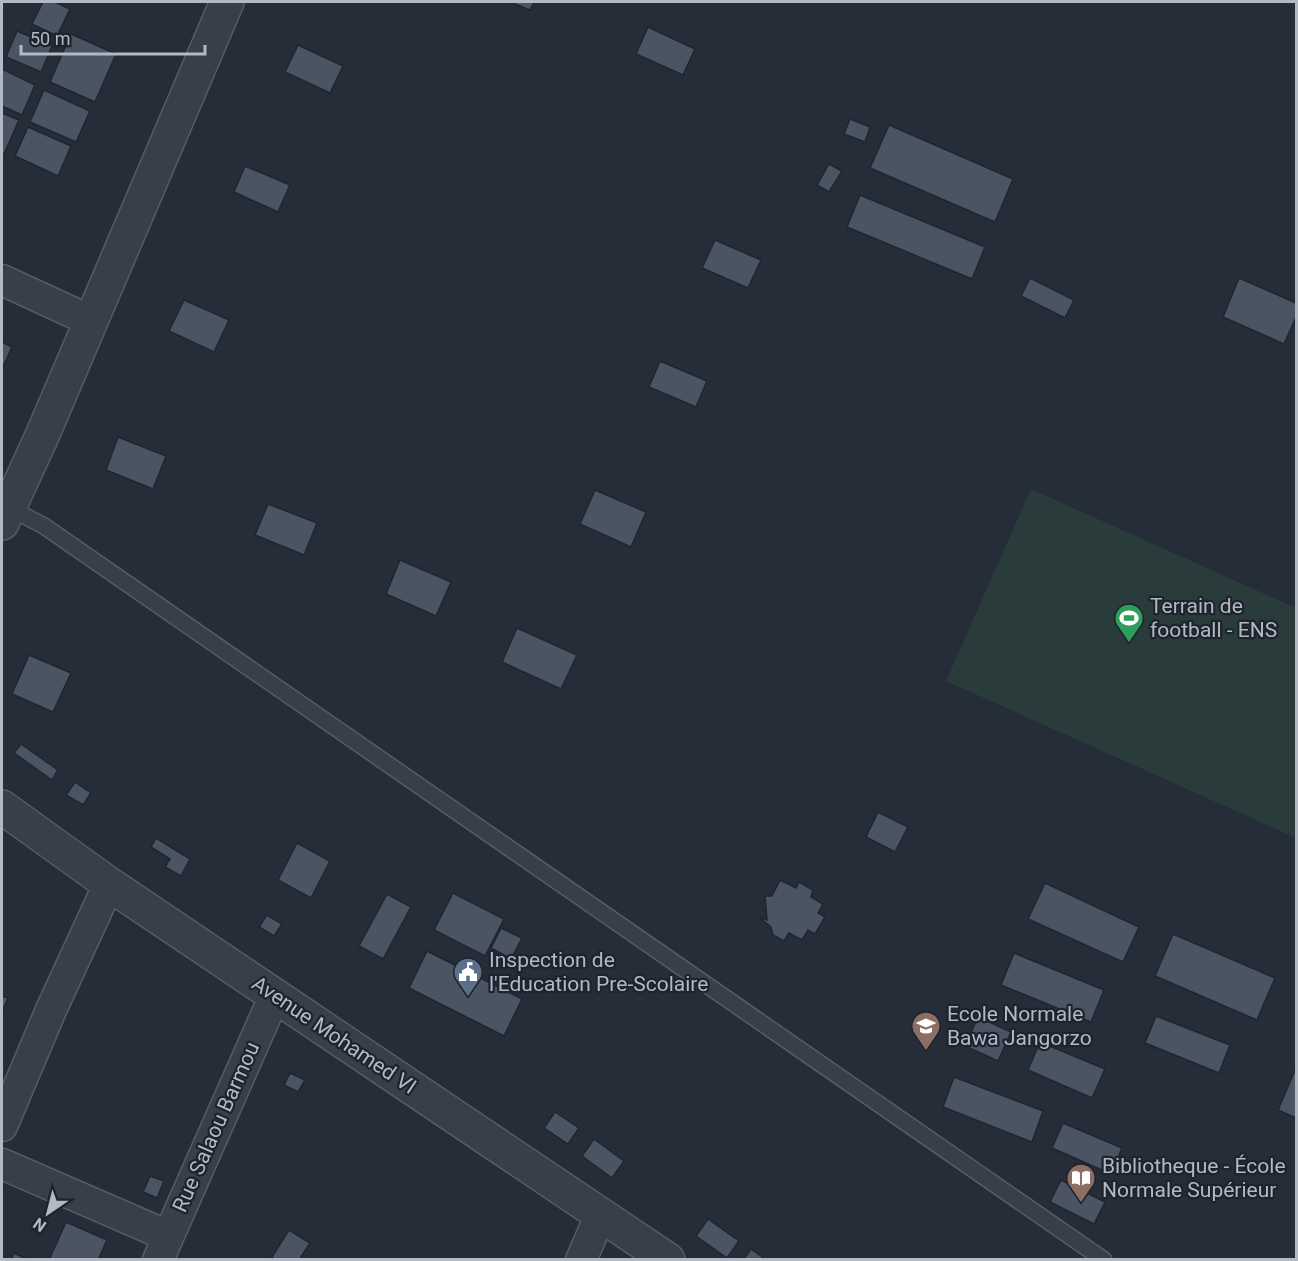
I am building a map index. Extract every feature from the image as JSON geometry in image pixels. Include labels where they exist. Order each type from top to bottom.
[{"type":"street","points":[[5,515],[42,436],[227,2]]},
{"type":"street","points":[[2,280],[91,321]]},
{"type":"street","name":"Avenue Mohamed VI","points":[[2,807],[109,884],[668,1260]]},
{"type":"street","points":[[2,1126],[51,1010],[109,884]]},
{"type":"street","name":"Rue Salaou Barmou","points":[[163,1248],[275,995]]},
{"type":"street","points":[[2,1164],[163,1248]]},
{"type":"street","points":[[582,1260],[601,1214]]},
{"type":"lane","points":[[5,515],[44,526],[1104,1260]]},
{"type":"shaded area","name":"Terrain de football - ENS","points":[[1031,489],[1296,608],[1296,832],[1294,837],[946,681]]},
{"type":"building","points":[[43,2],[55,2],[70,9],[57,36],[32,24]]},
{"type":"building","points":[[510,2],[534,2],[530,10]]},
{"type":"building","points":[[648,27],[695,49],[683,75],[636,54]]},
{"type":"building","points":[[17,31],[52,46],[41,72],[6,57]]},
{"type":"building","points":[[71,34],[116,54],[95,102],[50,82]]},
{"type":"building","points":[[298,45],[343,66],[330,93],[285,72]]},
{"type":"building","points":[[2,69],[35,85],[22,115],[2,106]]},
{"type":"building","points":[[44,90],[90,111],[76,142],[30,122]]},
{"type":"building","points":[[2,113],[19,120],[4,154],[2,153]]},
{"type":"building","points":[[850,119],[870,127],[865,142],[844,134]]},
{"type":"building","points":[[889,125],[1013,179],[995,222],[870,168]]},
{"type":"building","points":[[28,127],[71,146],[58,176],[15,156]]},
{"type":"building","points":[[829,164],[842,171],[829,192],[817,185]]},
{"type":"building","points":[[245,166],[290,185],[278,212],[234,192]]},
{"type":"building","points":[[860,195],[985,247],[972,279],[847,227]]},
{"type":"building","points":[[715,240],[761,260],[748,288],[702,268]]},
{"type":"building","points":[[1030,278],[1074,300],[1065,318],[1021,296]]},
{"type":"building","points":[[1239,278],[1296,303],[1296,317],[1284,344],[1223,317]]},
{"type":"building","points":[[184,300],[229,320],[214,352],[169,331]]},
{"type":"building","points":[[2,342],[12,347],[2,369]]},
{"type":"building","points":[[660,361],[707,381],[696,407],[649,387]]},
{"type":"building","points":[[118,437],[166,456],[153,489],[106,470]]},
{"type":"building","points":[[595,490],[646,512],[631,547],[580,524]]},
{"type":"building","points":[[268,504],[317,523],[304,555],[255,535]]},
{"type":"building","points":[[400,560],[451,582],[436,616],[386,594]]},
{"type":"building","points":[[517,628],[577,655],[561,689],[502,662]]},
{"type":"building","points":[[29,655],[71,673],[53,712],[12,694]]},
{"type":"building","points":[[21,744],[58,770],[52,780],[14,753]]},
{"type":"building","points":[[75,782],[91,793],[83,805],[66,795]]},
{"type":"building","points":[[878,812],[908,827],[895,852],[866,837]]},
{"type":"building","points":[[156,838],[190,859],[181,876],[165,867],[170,859],[151,847]]},
{"type":"building","points":[[297,843],[330,861],[311,898],[278,880]]},
{"type":"building","points":[[780,880],[796,888],[799,882],[813,890],[811,897],[823,904],[818,913],[825,917],[815,934],[808,930],[802,940],[789,933],[784,941],[773,935],[771,927],[760,918],[767,920],[765,896],[772,896]]},
{"type":"building","points":[[1045,883],[1139,927],[1123,962],[1028,919]]},
{"type":"building","points":[[453,893],[504,919],[485,956],[434,930]]},
{"type":"building","points":[[387,894],[411,907],[383,959],[359,946]]},
{"type":"building","points":[[267,915],[282,924],[274,936],[259,927]]},
{"type":"building","points":[[501,928],[522,938],[511,959],[491,948]]},
{"type":"building","points":[[1173,934],[1275,978],[1257,1020],[1155,976]]},
{"type":"building","points":[[427,951],[522,999],[504,1036],[409,988]]},
{"type":"building","points":[[1014,953],[1104,990],[1091,1022],[1001,985]]},
{"type":"building","points":[[2,996],[8,998],[2,1012]]},
{"type":"building","points":[[1156,1016],[1230,1045],[1219,1073],[1145,1043]]},
{"type":"building","points":[[978,1017],[1011,1032],[998,1061],[965,1046]]},
{"type":"building","points":[[1040,1042],[1105,1069],[1092,1098],[1028,1070]]},
{"type":"building","points":[[1296,1070],[1296,1118],[1278,1110]]},
{"type":"building","points":[[290,1073],[305,1080],[298,1092],[284,1085]]},
{"type":"building","points":[[954,1077],[1043,1111],[1032,1142],[943,1107]]},
{"type":"building","points":[[555,1112],[579,1128],[568,1144],[544,1128]]},
{"type":"building","points":[[1063,1123],[1122,1148],[1111,1174],[1052,1148]]},
{"type":"building","points":[[594,1139],[624,1161],[612,1178],[582,1156]]},
{"type":"building","points":[[150,1176],[164,1181],[157,1198],[143,1192]]},
{"type":"building","points":[[1061,1180],[1105,1202],[1094,1224],[1050,1202]]},
{"type":"building","points":[[708,1219],[739,1241],[727,1258],[696,1236]]},
{"type":"building","points":[[66,1222],[107,1240],[98,1260],[49,1260]]},
{"type":"building","points":[[289,1230],[310,1243],[299,1260],[275,1260],[272,1257]]},
{"type":"building","points":[[751,1249],[765,1259],[744,1259]]},
{"type":"building","points":[[14,1253],[28,1260],[11,1260]]},
{"type":"place","name":"Terrain de football - ENS","points":[[1129,644]]},
{"type":"place","name":"Inspection de l'Education Pre-Scolaire","points":[[468,998]]},
{"type":"place","name":"Ecole Normale Bawa Jangorzo","points":[[926,1052]]},
{"type":"place","name":"Bibliotheque - École Normale Supérieur","points":[[1081,1204]]}]
